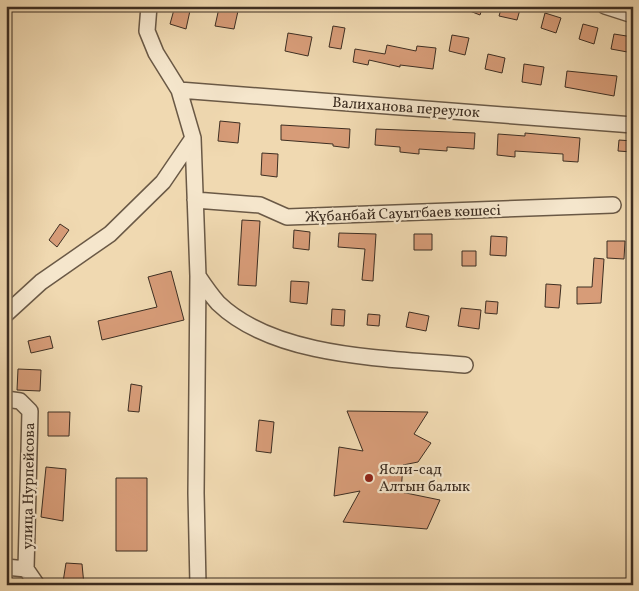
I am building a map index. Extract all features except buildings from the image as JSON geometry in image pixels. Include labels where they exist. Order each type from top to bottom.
[{"type":"street","points":[[149,6],[147,30],[156,53],[179,90],[193,138],[198,276],[196,494],[198,585]]},
{"type":"street","points":[[605,6],[633,15]]},
{"type":"street","name":"Валиханова переулок","points":[[179,90],[633,125]]},
{"type":"street","points":[[6,314],[41,282],[110,234],[163,182],[193,138]]},
{"type":"street","name":"Жұбанбай Сауытбаев көшесі","points":[[195,200],[260,206],[287,217],[613,205]]},
{"type":"street","points":[[198,276],[218,303],[248,324],[281,339],[317,350],[465,365]]},
{"type":"street","name":"улица Нурпейсова","points":[[6,399],[20,401],[30,412],[26,569],[37,585]]},
{"type":"street","points":[[6,567],[26,569]]},
{"type":"place","name":"Ясли-сад Алтын балык","points":[[369,478]]}]
